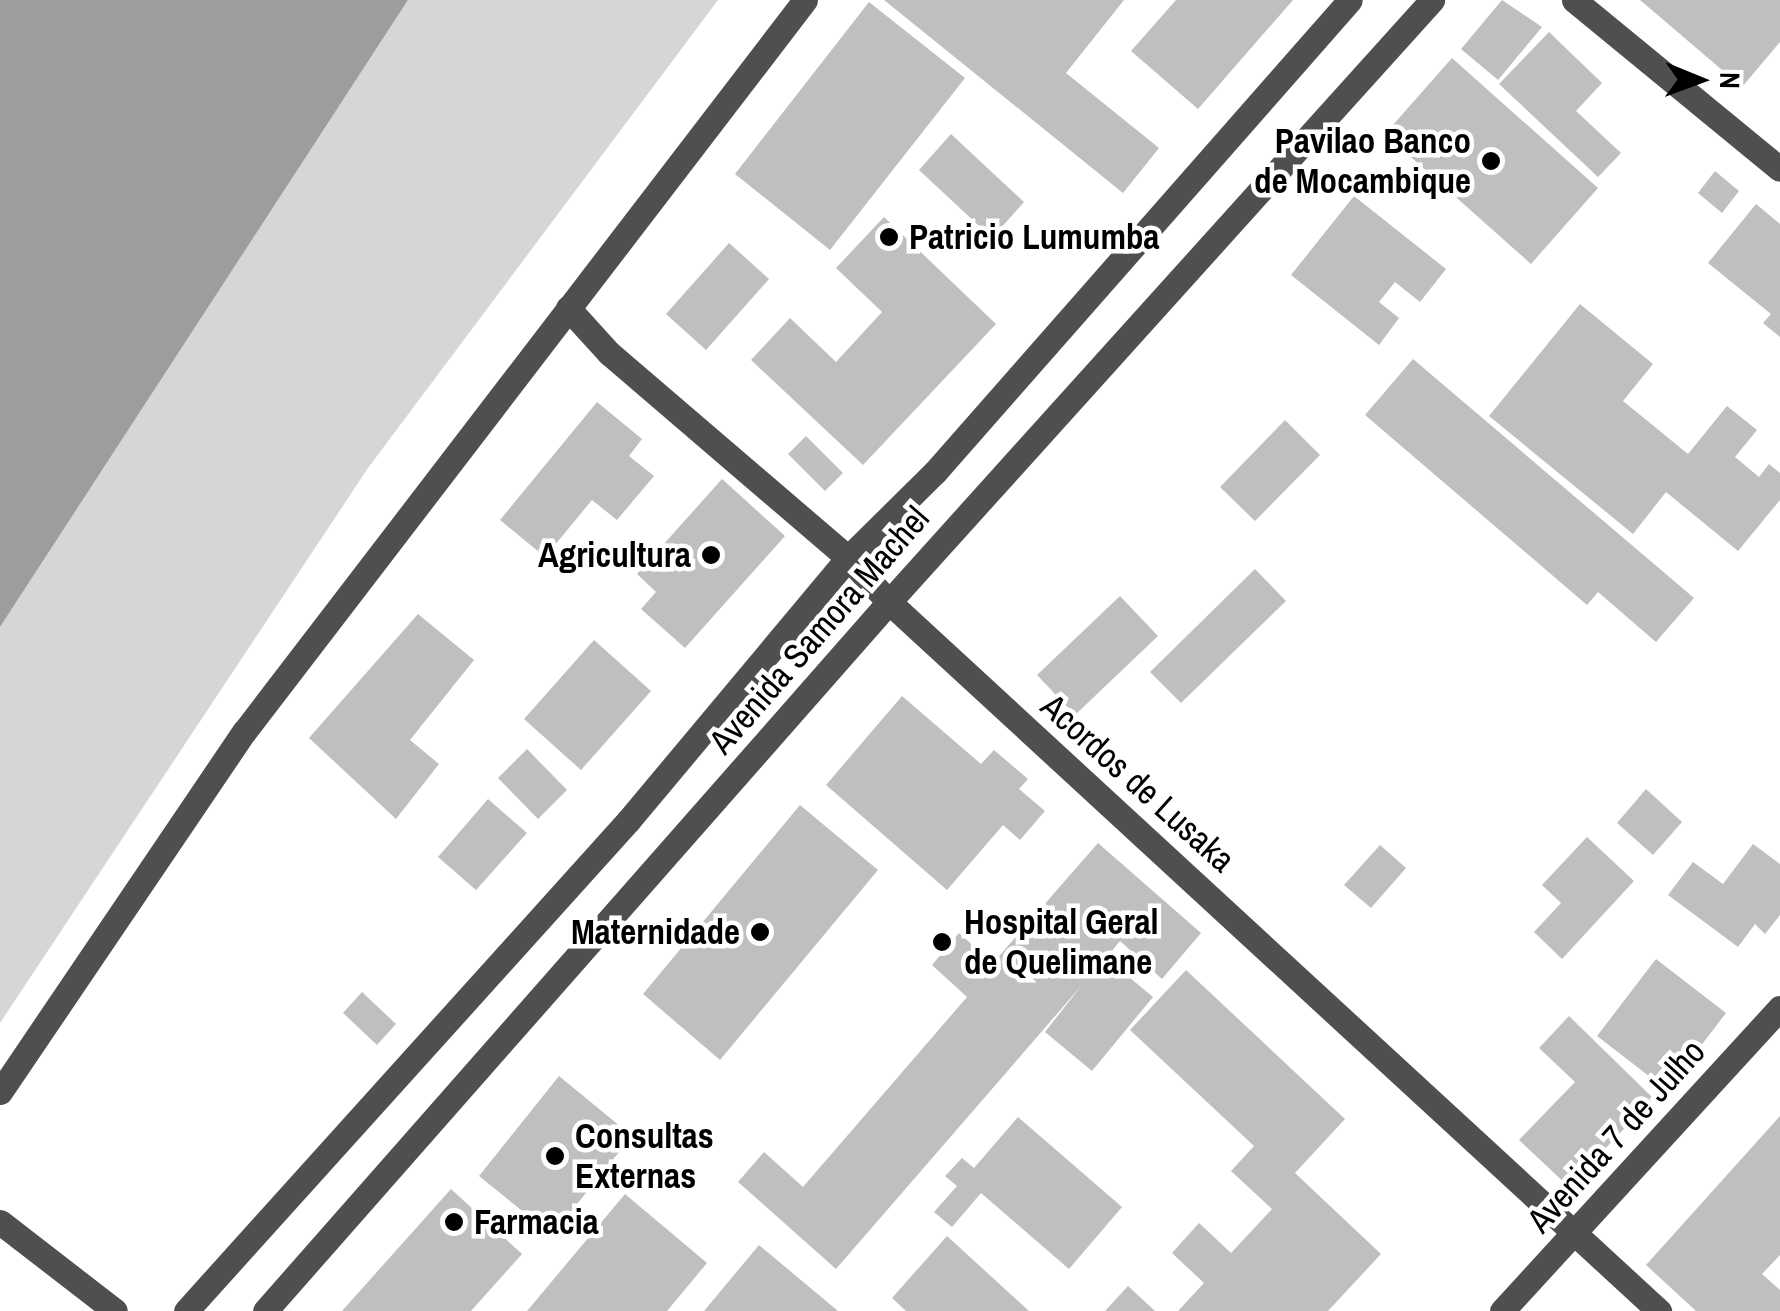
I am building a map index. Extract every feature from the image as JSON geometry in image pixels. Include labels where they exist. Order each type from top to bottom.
[{"type":"street","points":[[0,1092],[244,732],[805,0]]},
{"type":"street","name":"Avenida Samora Machel","points":[[186,1311],[628,821],[848,558],[935,472],[1350,0]]},
{"type":"street","name":"Avenida Samora Machel","points":[[265,1311],[889,602],[1432,0]]},
{"type":"street","points":[[1574,0],[1780,169]]},
{"type":"street","name":"Acordos de Lusaka","points":[[568,308],[609,353],[848,558],[889,602],[1659,1311]]},
{"type":"street","name":"Avenida 7 de Julho","points":[[1502,1311],[1780,1008]]},
{"type":"street","points":[[0,1222],[115,1311]]},
{"type":"shaded area","points":[[0,0],[408,0],[0,627]]},
{"type":"shaded area","points":[[408,0],[718,0],[368,468],[0,1023],[0,627]]},
{"type":"building","points":[[884,0],[1124,0],[1066,73],[1159,148],[1123,193]]},
{"type":"building","points":[[1176,0],[1293,0],[1198,109],[1131,51]]},
{"type":"building","points":[[1502,0],[1542,27],[1498,80],[1461,49]]},
{"type":"building","points":[[1640,0],[1780,0],[1780,42],[1742,87]]},
{"type":"building","points":[[869,2],[965,78],[830,250],[735,174]]},
{"type":"building","points":[[1549,32],[1602,83],[1576,111],[1621,153],[1598,177],[1499,84]]},
{"type":"building","name":"Pavilao Banco de Mocambique","points":[[1452,58],[1598,188],[1531,264],[1385,134]]},
{"type":"building","points":[[951,134],[1024,202],[992,238],[919,170]]},
{"type":"building","points":[[1715,171],[1739,191],[1722,213],[1698,193]]},
{"type":"building","points":[[1354,196],[1446,269],[1420,302],[1395,282],[1379,302],[1399,318],[1379,345],[1291,275]]},
{"type":"building","points":[[1756,204],[1780,224],[1780,337],[1763,323],[1771,314],[1708,263]]},
{"type":"building","points":[[884,217],[996,324],[863,465],[751,360],[790,318],[836,362],[882,312],[836,268]]},
{"type":"building","points":[[729,243],[769,279],[706,350],[666,314]]},
{"type":"building","points":[[1580,304],[1653,364],[1623,401],[1688,454],[1727,406],[1757,430],[1735,457],[1759,477],[1769,464],[1780,473],[1780,500],[1738,551],[1666,492],[1633,534],[1489,416]]},
{"type":"building","points":[[1413,359],[1694,598],[1656,642],[1598,592],[1587,605],[1365,415]]},
{"type":"building","name":"Agricultura","points":[[597,402],[642,439],[629,456],[654,476],[617,520],[592,500],[545,557],[500,520]]},
{"type":"building","points":[[1285,420],[1320,455],[1255,521],[1220,487]]},
{"type":"building","points":[[806,436],[843,473],[825,491],[788,454]]},
{"type":"building","name":"Agricultura","points":[[722,479],[785,536],[685,648],[641,609],[656,592],[637,574]]},
{"type":"building","points":[[1255,569],[1286,601],[1181,703],[1150,672]]},
{"type":"building","points":[[1120,596],[1158,636],[1075,715],[1037,675]]},
{"type":"building","points":[[418,614],[474,660],[410,740],[439,764],[396,819],[309,738]]},
{"type":"building","points":[[594,640],[651,691],[581,770],[524,719]]},
{"type":"building","points":[[902,696],[981,764],[994,750],[1028,779],[1019,789],[1045,811],[1020,840],[1003,825],[947,890],[826,785]]},
{"type":"building","points":[[527,749],[567,790],[538,819],[498,778]]},
{"type":"building","points":[[1646,789],[1682,822],[1653,855],[1617,823]]},
{"type":"building","points":[[488,799],[527,833],[476,890],[438,857]]},
{"type":"building","name":"Maternidade","points":[[800,805],[878,870],[720,1060],[643,994]]},
{"type":"building","points":[[1587,837],[1634,881],[1562,959],[1534,932],[1561,903],[1542,885]]},
{"type":"building","points":[[1098,843],[1201,933],[1162,979],[1120,941],[1106,958],[1153,997],[1092,1071],[1045,1032],[1082,985],[836,1269],[738,1182],[764,1152],[803,1187],[967,997],[932,965],[959,933],[993,963]]},
{"type":"building","points":[[1753,844],[1780,864],[1780,915],[1765,934],[1755,924],[1738,947],[1668,895],[1693,862],[1723,884]]},
{"type":"building","points":[[1380,845],[1406,868],[1371,908],[1344,885]]},
{"type":"building","points":[[1656,959],[1726,1013],[1667,1090],[1597,1036]]},
{"type":"building","points":[[1186,970],[1345,1119],[1295,1173],[1381,1254],[1328,1311],[1178,1311],[1204,1283],[1172,1253],[1199,1223],[1231,1253],[1272,1209],[1231,1171],[1254,1146],[1130,1030]]},
{"type":"building","points":[[362,992],[396,1024],[377,1045],[343,1013]]},
{"type":"building","points":[[1569,1016],[1653,1098],[1569,1187],[1519,1140],[1575,1082],[1539,1048]]},
{"type":"building","name":"Consultas Externas","points":[[559,1076],[632,1136],[552,1235],[479,1176]]},
{"type":"building","points":[[1780,1116],[1780,1255],[1762,1274],[1780,1290],[1780,1311],[1696,1311],[1646,1265]]},
{"type":"building","points":[[1018,1117],[1122,1207],[1069,1269],[981,1193],[952,1227],[934,1212],[957,1186],[945,1176],[962,1158],[974,1168]]},
{"type":"building","name":"Farmacia","points":[[451,1189],[522,1254],[471,1311],[342,1311]]},
{"type":"building","points":[[625,1194],[707,1263],[667,1311],[527,1311]]},
{"type":"building","points":[[947,1236],[1029,1311],[906,1311],[892,1298]]},
{"type":"building","points":[[759,1245],[838,1311],[704,1311]]},
{"type":"building","points":[[1128,1286],[1155,1311],[1105,1311]]},
{"type":"place","name":"Pavilao Banco de Mocambique","points":[[1491,161]]},
{"type":"place","name":"Patricio Lumumba","points":[[889,237]]},
{"type":"place","name":"Agricultura","points":[[711,555]]},
{"type":"place","name":"Maternidade","points":[[760,932]]},
{"type":"place","name":"Hospital Geral de Quelimane","points":[[942,942]]},
{"type":"place","name":"Consultas Externas","points":[[555,1156]]},
{"type":"place","name":"Farmacia","points":[[454,1222]]}]
